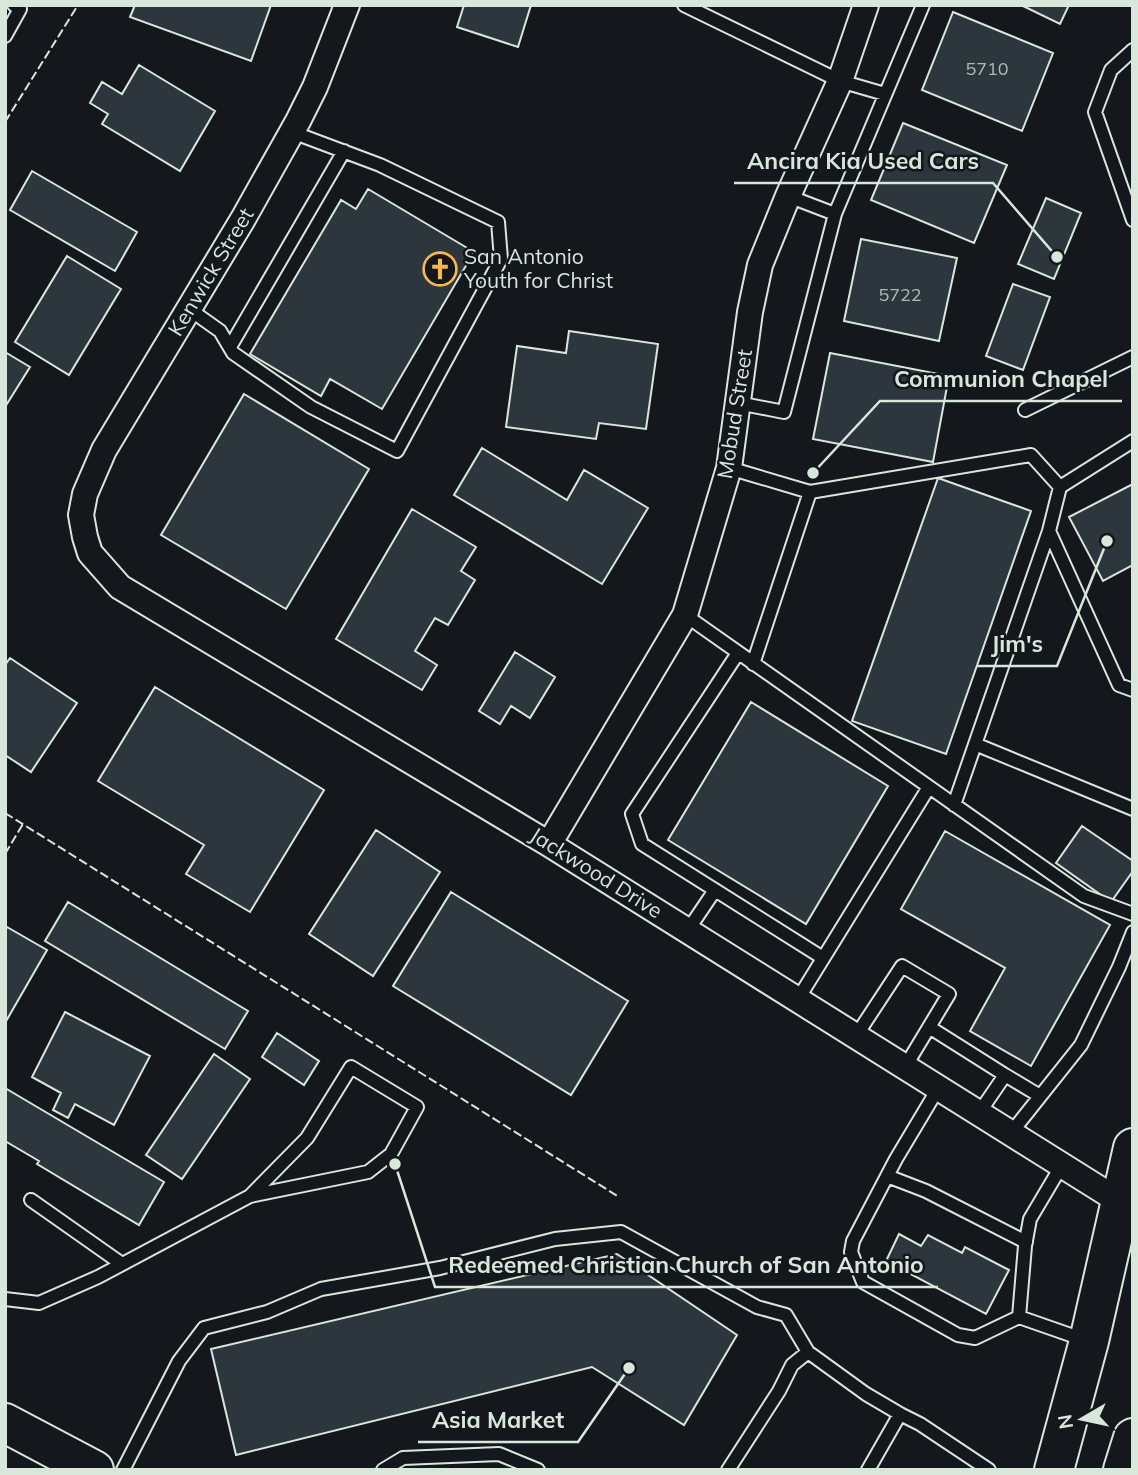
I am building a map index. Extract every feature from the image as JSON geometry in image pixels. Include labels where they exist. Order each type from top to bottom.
[{"type":"main road","points":[[1054,1470],[1089,1341],[1133,1148]]},
{"type":"main road","points":[[5,1423],[72,1465]]},
{"type":"main road","points":[[1123,1470],[1133,1438]]},
{"type":"street","name":"Kenwick Street","points":[[85,537],[81,515],[85,494],[104,450],[292,132],[314,87],[347,5]]},
{"type":"street","name":"Mobud Street","points":[[549,844],[684,615],[729,468],[750,312],[760,265],[840,81],[866,5]]},
{"type":"street","name":"Jackwood Drive","points":[[85,537],[90,553],[120,587],[549,844],[1119,1201]]},
{"type":"lane","points":[[5,36],[20,9],[14,5]]},
{"type":"lane","points":[[684,5],[840,81],[886,94]]},
{"type":"lane","points":[[738,403],[784,412],[835,214],[923,5]]},
{"type":"lane","points":[[1133,50],[1111,70],[1095,112],[1133,220]]},
{"type":"lane","points":[[189,309],[220,331],[233,353],[311,407],[397,451],[501,259],[498,222],[380,165],[292,132]]},
{"type":"lane","points":[[230,347],[344,151]]},
{"type":"lane","points":[[788,196],[835,214]]},
{"type":"lane","points":[[1025,410],[1133,357]]},
{"type":"lane","points":[[954,805],[1049,531],[1060,487],[1133,441]]},
{"type":"lane","points":[[729,468],[810,492],[1031,455],[1060,487]]},
{"type":"lane","points":[[754,664],[810,492]]},
{"type":"lane","points":[[1049,531],[1119,685],[1133,690]]},
{"type":"lane","points":[[684,615],[1084,896],[1133,914]]},
{"type":"lane","points":[[738,653],[632,814],[642,844],[823,958]]},
{"type":"lane","points":[[975,744],[1133,809]]},
{"type":"lane","points":[[798,999],[929,787]]},
{"type":"lane","points":[[688,930],[715,890]]},
{"type":"lane","points":[[1011,1133],[1081,1045],[1133,932]]},
{"type":"lane","points":[[856,1036],[902,966],[949,994],[905,1066]]},
{"type":"lane","points":[[929,1027],[1040,1096]]},
{"type":"lane","points":[[5,1299],[39,1303],[122,1264],[250,1196],[368,1172],[391,1154],[417,1107],[351,1067],[307,1138],[250,1196]]},
{"type":"lane","points":[[979,1113],[1005,1075]]},
{"type":"lane","points":[[939,1087],[853,1241],[851,1252],[854,1265],[863,1282],[958,1335],[975,1338],[1019,1317],[1089,1341]]},
{"type":"lane","points":[[1019,1317],[1030,1219],[1062,1165]]},
{"type":"lane","points":[[887,1176],[926,1191],[1026,1242]]},
{"type":"lane","points":[[31,1200],[122,1264]]},
{"type":"lane","points":[[123,1470],[179,1361],[204,1328],[267,1312],[321,1289],[440,1268],[555,1239],[621,1233],[757,1307],[786,1315],[808,1352],[989,1470]]},
{"type":"lane","points":[[728,1470],[779,1391],[792,1365],[808,1352]]},
{"type":"lane","points":[[867,1470],[900,1414]]},
{"type":"lane","points":[[383,1470],[403,1458],[499,1454],[538,1470]]},
{"type":"building","points":[[135,5],[271,5],[251,61],[130,17]]},
{"type":"building","points":[[464,5],[531,5],[518,47],[457,27]]},
{"type":"building","points":[[1021,5],[1069,5],[1060,24]]},
{"type":"building","points":[[953,12],[1053,53],[1022,131],[922,90]]},
{"type":"building","points":[[139,65],[215,111],[180,171],[102,124],[108,114],[90,103],[102,82],[122,94]]},
{"type":"building","points":[[903,123],[1007,165],[974,243],[871,200]]},
{"type":"building","points":[[32,171],[137,232],[115,271],[10,210]]},
{"type":"building","points":[[368,189],[474,252],[382,409],[330,379],[321,396],[250,354],[341,200],[356,209]]},
{"type":"building","points":[[1046,198],[1081,213],[1054,279],[1018,264]]},
{"type":"building","points":[[861,239],[957,258],[939,341],[844,321]]},
{"type":"building","points":[[67,256],[121,289],[69,375],[15,342]]},
{"type":"building","points":[[1013,284],[1050,297],[1023,370],[986,356]]},
{"type":"building","points":[[569,331],[658,344],[646,429],[599,423],[596,439],[506,427],[517,346],[566,353]]},
{"type":"building","points":[[5,352],[30,367],[5,407]]},
{"type":"building","points":[[830,353],[949,376],[933,462],[813,439]]},
{"type":"building","points":[[244,394],[369,469],[286,609],[161,535]]},
{"type":"building","points":[[482,448],[567,500],[584,470],[648,508],[602,584],[454,495]]},
{"type":"building","points":[[938,478],[1031,511],[946,754],[852,721]]},
{"type":"building","points":[[1133,484],[1133,565],[1103,581],[1069,517]]},
{"type":"building","points":[[412,509],[476,547],[461,571],[475,580],[448,625],[435,618],[415,651],[437,665],[422,690],[336,639]]},
{"type":"building","points":[[515,652],[555,677],[530,718],[511,706],[500,724],[479,711]]},
{"type":"building","points":[[10,658],[77,703],[31,772],[5,755],[5,665]]},
{"type":"building","points":[[155,687],[324,790],[250,912],[186,874],[204,845],[98,781]]},
{"type":"building","points":[[751,702],[888,786],[806,924],[668,840]]},
{"type":"building","points":[[1082,826],[1133,861],[1133,871],[1111,902],[1056,863]]},
{"type":"building","points":[[376,830],[440,872],[373,976],[309,934]]},
{"type":"building","points":[[945,831],[1110,925],[1031,1066],[970,1031],[1005,968],[901,909]]},
{"type":"building","points":[[451,892],[628,1001],[571,1095],[393,986]]},
{"type":"building","points":[[68,902],[248,1011],[225,1049],[45,941]]},
{"type":"building","points":[[7,927],[47,950],[5,1023],[5,929]]},
{"type":"building","points":[[65,1012],[150,1056],[114,1125],[75,1104],[68,1118],[53,1110],[61,1093],[32,1077]]},
{"type":"building","points":[[277,1033],[319,1061],[304,1085],[262,1057]]},
{"type":"building","points":[[214,1054],[250,1079],[182,1179],[146,1155]]},
{"type":"building","points":[[5,1088],[164,1182],[139,1225],[37,1164],[39,1161],[5,1141]]},
{"type":"building","points":[[899,1234],[921,1246],[928,1235],[962,1253],[965,1247],[1009,1270],[986,1314],[886,1261]]},
{"type":"building","points":[[617,1254],[737,1335],[684,1425],[592,1367],[236,1455],[211,1349]]},
{"type":"fence","points":[[5,122],[78,5]]},
{"type":"fence","points":[[5,813],[619,1197]]},
{"type":"fence","points":[[5,854],[23,824]]},
{"type":"place","name":"Ancira Kia Used Cars","points":[[1057,257]]},
{"type":"place","name":"San Antonio Youth for Christ","points":[[440,269]]},
{"type":"place","name":"Communion Chapel","points":[[813,473]]},
{"type":"place","name":"Jim's","points":[[1107,541]]},
{"type":"place","name":"Redeemed Christian Church of San Antonio","points":[[395,1164]]},
{"type":"place","name":"Asia Market","points":[[629,1368]]}]
